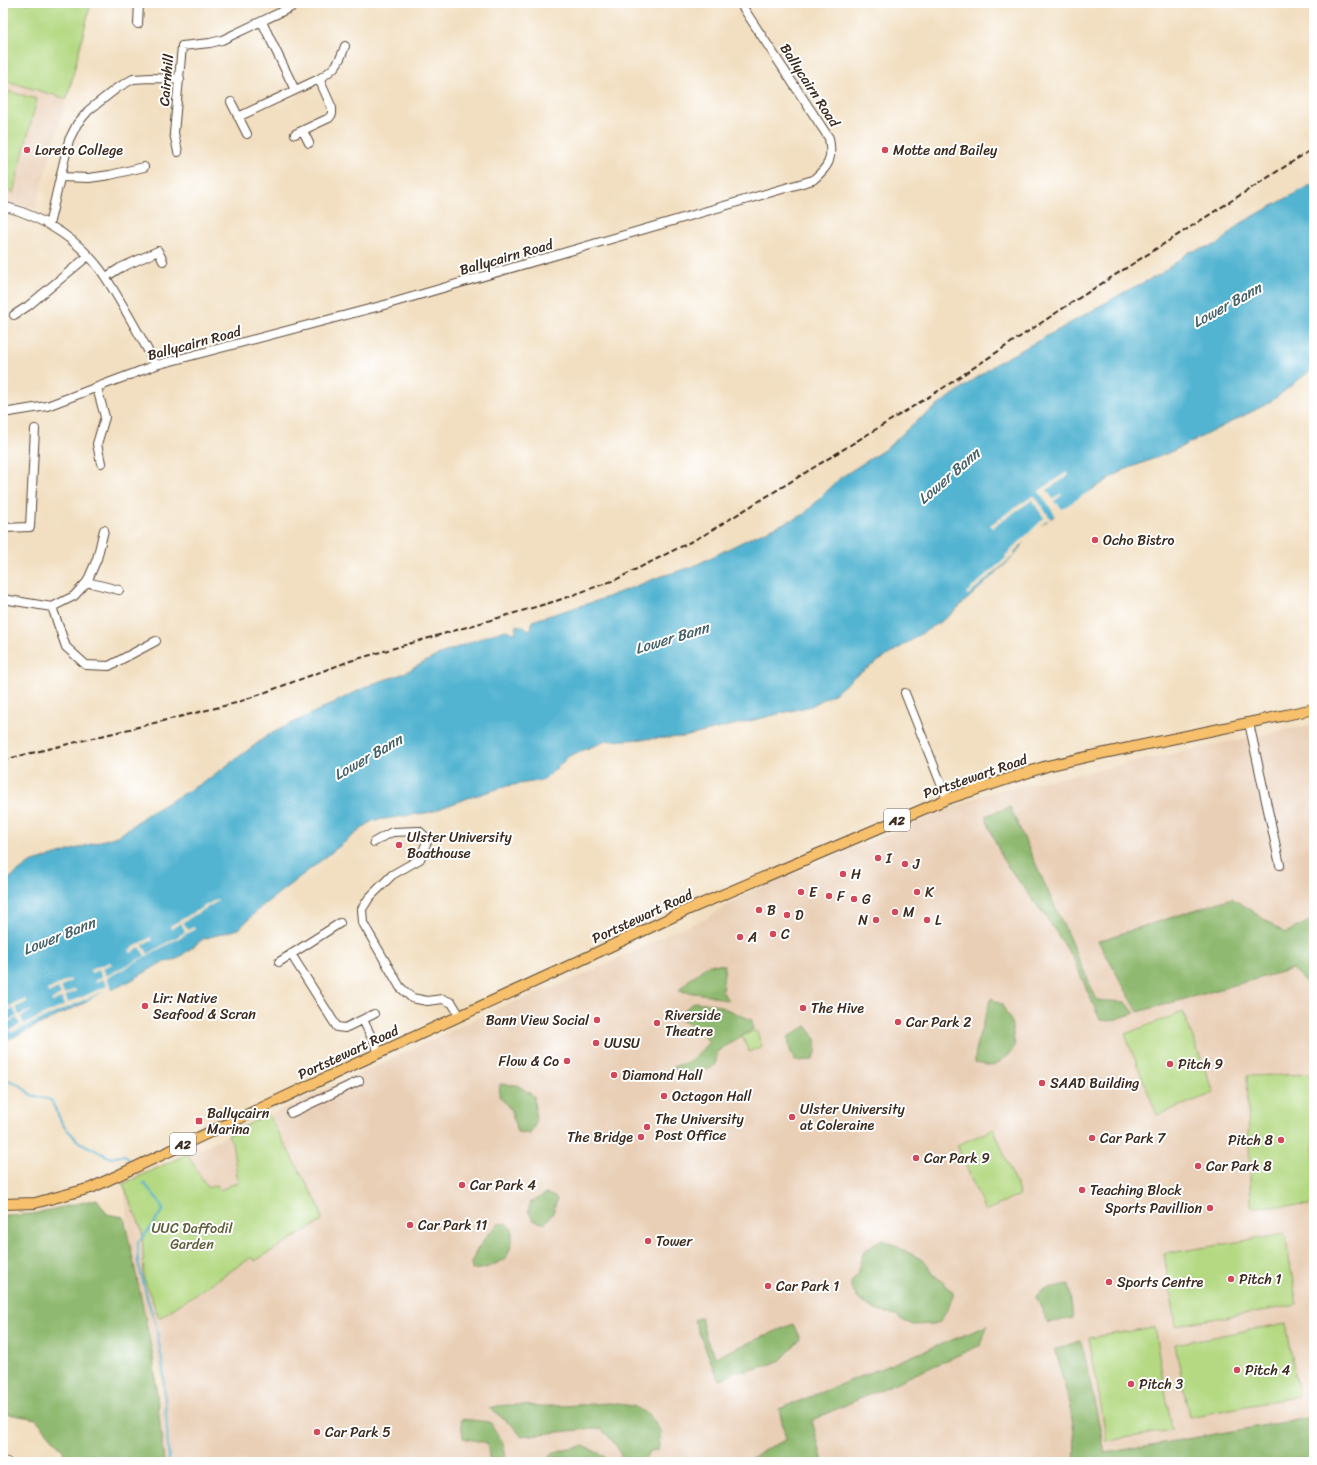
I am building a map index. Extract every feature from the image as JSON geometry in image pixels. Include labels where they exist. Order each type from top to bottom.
[{"type":"main road","name":"Portstewart Road","points":[[3,1204],[35,1203],[91,1188],[379,1052],[460,1016],[687,910],[947,799],[1047,766],[1314,710]]},
{"type":"street","points":[[138,24],[139,3]]},
{"type":"street","name":"Cairnhill","points":[[178,152],[174,133],[182,46],[222,40],[300,3]]},
{"type":"street","name":"Ballycairn Road","points":[[3,413],[47,406],[156,365],[388,304],[813,180],[825,169],[832,152],[829,138],[740,3]]},
{"type":"street","points":[[262,22],[295,90]]},
{"type":"street","points":[[238,116],[295,90],[319,78],[336,67],[341,59],[345,46]]},
{"type":"street","points":[[309,143],[299,133],[329,118],[332,114],[332,108],[319,78]]},
{"type":"street","points":[[49,225],[69,140],[77,124],[89,110],[117,88],[133,79],[180,79]]},
{"type":"street","points":[[231,102],[247,134]]},
{"type":"street","points":[[60,177],[90,178],[144,168]]},
{"type":"street","points":[[3,206],[33,216],[49,225],[79,247],[88,256],[106,277],[156,365]]},
{"type":"street","points":[[106,277],[120,268],[158,251],[162,261]]},
{"type":"street","points":[[14,315],[28,306],[88,256]]},
{"type":"street","points":[[97,388],[105,417],[97,444],[101,463]]},
{"type":"street","points":[[3,528],[30,528],[35,429]]},
{"type":"street","points":[[3,599],[52,607],[74,596],[87,582],[97,559],[104,530]]},
{"type":"street","points":[[87,582],[119,590]]},
{"type":"street","points":[[52,607],[66,647],[86,666],[109,666],[156,641]]},
{"type":"street","points":[[905,693],[947,799]]},
{"type":"street","points":[[1249,723],[1280,864]]},
{"type":"street","points":[[374,842],[392,832],[419,831],[428,839],[420,859],[392,875],[369,898],[362,909],[363,924],[400,987],[412,998],[427,1001],[443,1000],[452,1003],[460,1016]]},
{"type":"street","points":[[279,962],[340,923]]},
{"type":"street","points":[[291,954],[335,1025],[339,1028],[345,1028],[374,1014]]},
{"type":"street","points":[[363,1020],[379,1052]]},
{"type":"street","points":[[291,1113],[359,1081]]},
{"type":"street","points":[[3,1461],[7,1462]]},
{"type":"shaded area","name":"Loreto College","points":[[3,3],[91,3],[67,99],[35,209],[3,202]]},
{"type":"shaded area","name":"Ulster University at Coleraine","points":[[1314,724],[1314,1462],[159,1462],[162,1378],[132,1267],[124,1184],[499,1008],[579,977],[674,931],[705,919],[747,893],[972,799],[1005,789]]},
{"type":"green space","points":[[3,3],[91,3],[67,99],[3,80]]},
{"type":"green space","points":[[3,90],[37,99],[13,193],[3,190]]},
{"type":"green space","points":[[1010,807],[1097,1000],[1125,1002],[1135,1013],[1110,1021],[1100,1020],[1074,960],[1046,917],[1003,860],[985,816]]},
{"type":"green space","points":[[1232,898],[1285,933],[1314,919],[1314,990],[1292,969],[1138,1012],[1098,941]]},
{"type":"green space","points":[[709,964],[725,965],[722,990],[728,1001],[709,995],[679,991],[689,980]]},
{"type":"green space","points":[[991,998],[1002,1005],[1011,1021],[1015,1046],[1008,1056],[993,1066],[975,1063],[976,1046]]},
{"type":"green space","points":[[694,1002],[714,1004],[752,1020],[753,1029],[718,1051],[715,1065],[684,1081],[673,1067],[692,1060],[709,1042],[697,1029],[681,1021],[678,1015]]},
{"type":"green space","name":"Pitch 9","points":[[1183,1012],[1214,1093],[1157,1115],[1125,1034]]},
{"type":"green space","points":[[806,1026],[816,1042],[815,1055],[813,1060],[795,1061],[790,1050],[788,1037]]},
{"type":"green space","points":[[756,1030],[762,1046],[749,1052],[742,1036]]},
{"type":"green space","name":"Pitch 8","points":[[1314,1074],[1314,1205],[1251,1207],[1247,1076]]},
{"type":"green space","points":[[500,1084],[517,1085],[534,1096],[536,1123],[530,1134],[517,1132],[511,1110],[499,1096]]},
{"type":"green space","name":"UUC Daffodil Garden","points":[[268,1114],[320,1208],[322,1221],[255,1261],[252,1257],[159,1318],[144,1279],[142,1230],[123,1184],[187,1154],[208,1188],[217,1185],[220,1190],[238,1182],[232,1142],[228,1135]]},
{"type":"green space","points":[[994,1129],[1020,1195],[985,1211],[957,1145]]},
{"type":"green space","points":[[546,1194],[557,1199],[553,1213],[544,1224],[533,1220],[528,1211],[531,1202]]},
{"type":"green space","points":[[97,1199],[107,1214],[124,1217],[153,1355],[164,1462],[58,1462],[64,1452],[36,1419],[3,1413],[3,1215],[32,1214]]},
{"type":"green space","points":[[507,1223],[512,1229],[512,1244],[506,1259],[486,1268],[472,1270],[471,1263],[477,1250],[487,1235],[498,1224]]},
{"type":"green space","name":"Pitch 1","points":[[1285,1234],[1297,1305],[1176,1325],[1164,1254]]},
{"type":"green space","points":[[884,1240],[921,1259],[928,1265],[933,1274],[953,1293],[953,1299],[940,1322],[934,1324],[913,1325],[902,1320],[896,1315],[877,1311],[858,1299],[851,1287],[851,1283],[857,1274],[862,1255],[869,1247]]},
{"type":"green space","points":[[1069,1284],[1073,1318],[1048,1323],[1036,1297],[1044,1289]]},
{"type":"green space","points":[[701,1317],[706,1338],[715,1357],[793,1324],[800,1339],[781,1360],[766,1366],[735,1372],[722,1380],[718,1379],[694,1320]]},
{"type":"green space","name":"Pitch 4","points":[[1286,1323],[1299,1396],[1189,1417],[1175,1344]]},
{"type":"green space","points":[[987,1326],[981,1345],[812,1420],[823,1462],[750,1462],[751,1459],[768,1448],[786,1440],[779,1409]]},
{"type":"green space","name":"Pitch 3","points":[[1154,1327],[1172,1430],[1107,1441],[1089,1338]]},
{"type":"green space","points":[[1080,1341],[1084,1353],[1105,1453],[1314,1417],[1314,1462],[1074,1462],[1075,1448],[1072,1419],[1055,1349]]},
{"type":"green space","points":[[610,1403],[633,1406],[649,1414],[661,1432],[658,1450],[650,1451],[643,1462],[622,1462],[618,1448],[601,1429],[521,1436],[513,1426],[489,1408],[504,1405],[558,1406]]},
{"type":"green space","points":[[461,1419],[490,1422],[503,1443],[507,1462],[490,1462],[487,1443],[463,1438]]},
{"type":"green space","points":[[583,1446],[603,1455],[610,1462],[545,1462],[552,1454]]},
{"type":"water","name":"Lower Bann","points":[[1314,183],[1314,368],[1269,403],[1171,452],[1124,470],[1090,491],[1030,533],[1013,557],[949,616],[854,677],[835,693],[811,706],[684,737],[606,741],[569,756],[544,780],[507,786],[468,798],[431,812],[372,821],[261,907],[239,929],[203,939],[177,959],[161,963],[130,981],[3,1042],[3,883],[30,863],[120,835],[146,815],[207,780],[270,734],[372,684],[402,674],[440,654],[489,635],[506,630],[515,633],[517,625],[531,630],[532,621],[602,599],[659,577],[692,567],[752,537],[803,515],[840,478],[887,448],[914,423],[997,363],[1128,290],[1159,275],[1189,252],[1219,244],[1241,223]]},
{"type":"pier","points":[[1067,472],[1069,475],[1047,490],[1053,499],[1060,494],[1062,495],[1054,501],[1056,504],[1057,503],[1062,509],[1088,492],[1090,494],[1057,518],[1039,491]]},
{"type":"pier","points":[[1034,495],[1052,521],[1050,523],[1047,520],[1014,552],[1014,559],[1012,557],[968,595],[966,593],[1006,558],[1005,556],[1044,518],[1032,500],[992,528],[990,525]]},
{"type":"pier","points":[[217,899],[218,901],[183,922],[188,930],[193,927],[195,929],[107,978],[112,991],[88,1004],[87,1001],[106,990],[11,1033],[10,1030],[20,1025],[17,1018],[6,1023],[6,1021],[17,1016],[13,1008],[3,1013],[3,1009],[26,999],[27,1002],[16,1007],[19,1015],[31,1010],[21,1017],[24,1024],[65,1005],[62,998],[52,1002],[51,1000],[61,995],[58,988],[48,993],[47,990],[70,979],[71,981],[61,987],[64,994],[75,989],[76,991],[65,996],[68,1003],[107,986],[103,979],[96,982],[95,981],[102,977],[99,970],[91,973],[90,970],[110,962],[112,964],[103,968],[106,976],[145,956],[140,947],[131,953],[129,950],[151,937],[153,940],[143,945],[148,954],[185,932],[181,923],[171,929],[170,926]]},
{"type":"waterway","points":[[3,1078],[20,1085],[31,1095],[51,1100],[63,1125],[79,1142],[111,1158],[125,1155],[129,1160]]},
{"type":"waterway","points":[[144,1183],[159,1201],[163,1209],[151,1228],[138,1242],[138,1262],[147,1298],[156,1325],[163,1367],[169,1462]]},
{"type":"railway","points":[[3,760],[236,703],[350,661],[556,601],[615,580],[704,535],[943,388],[1065,307],[1314,148]]},
{"type":"place","name":"Loreto College","points":[[27,150]]},
{"type":"place","name":"Motte and Bailey","points":[[885,150]]},
{"type":"place","name":"Ocho Bistro","points":[[1095,540]]},
{"type":"place","name":"Ulster University Boathouse","points":[[399,845]]},
{"type":"place","name":"I","points":[[878,858]]},
{"type":"place","name":"J","points":[[905,864]]},
{"type":"place","name":"H","points":[[843,874]]},
{"type":"place","name":"E","points":[[801,892]]},
{"type":"place","name":"K","points":[[917,892]]},
{"type":"place","name":"F","points":[[829,896]]},
{"type":"place","name":"G","points":[[854,899]]},
{"type":"place","name":"B","points":[[759,910]]},
{"type":"place","name":"M","points":[[895,912]]},
{"type":"place","name":"D","points":[[787,915]]},
{"type":"place","name":"N","points":[[876,920]]},
{"type":"place","name":"L","points":[[927,920]]},
{"type":"place","name":"C","points":[[773,934]]},
{"type":"place","name":"A","points":[[740,937]]},
{"type":"place","name":"Lir: Native Seafood & Scran","points":[[145,1006]]},
{"type":"place","name":"The Hive","points":[[803,1008]]},
{"type":"place","name":"Bann View Social","points":[[597,1020]]},
{"type":"place","name":"Car Park 2","points":[[898,1022]]},
{"type":"place","name":"Riverside Theatre","points":[[657,1023]]},
{"type":"place","name":"UUSU","points":[[596,1043]]},
{"type":"place","name":"Flow & Co","points":[[567,1061]]},
{"type":"place","name":"Pitch 9","points":[[1170,1064]]},
{"type":"place","name":"Diamond Hall","points":[[614,1075]]},
{"type":"place","name":"SAAD Building","points":[[1042,1083]]},
{"type":"place","name":"Octagon Hall","points":[[664,1096]]},
{"type":"place","name":"Ulster University at Coleraine","points":[[792,1117]]},
{"type":"place","name":"Ballycairn Marina","points":[[199,1121]]},
{"type":"place","name":"The University Post Office","points":[[647,1127]]},
{"type":"place","name":"The Bridge","points":[[641,1137]]},
{"type":"place","name":"Car Park 7","points":[[1092,1138]]},
{"type":"place","name":"Pitch 8","points":[[1281,1140]]},
{"type":"place","name":"Car Park 9","points":[[916,1158]]},
{"type":"place","name":"Car Park 8","points":[[1198,1166]]},
{"type":"place","name":"Car Park 4","points":[[462,1185]]},
{"type":"place","name":"Teaching Block","points":[[1082,1190]]},
{"type":"place","name":"Sports Pavillion","points":[[1210,1208]]},
{"type":"place","name":"Car Park 11","points":[[410,1225]]},
{"type":"place","name":"Tower","points":[[648,1241]]},
{"type":"place","name":"Pitch 1","points":[[1231,1279]]},
{"type":"place","name":"Sports Centre","points":[[1109,1282]]},
{"type":"place","name":"Car Park 1","points":[[768,1286]]},
{"type":"place","name":"Pitch 4","points":[[1237,1370]]},
{"type":"place","name":"Pitch 3","points":[[1131,1384]]},
{"type":"place","name":"Car Park 5","points":[[317,1432]]}]
